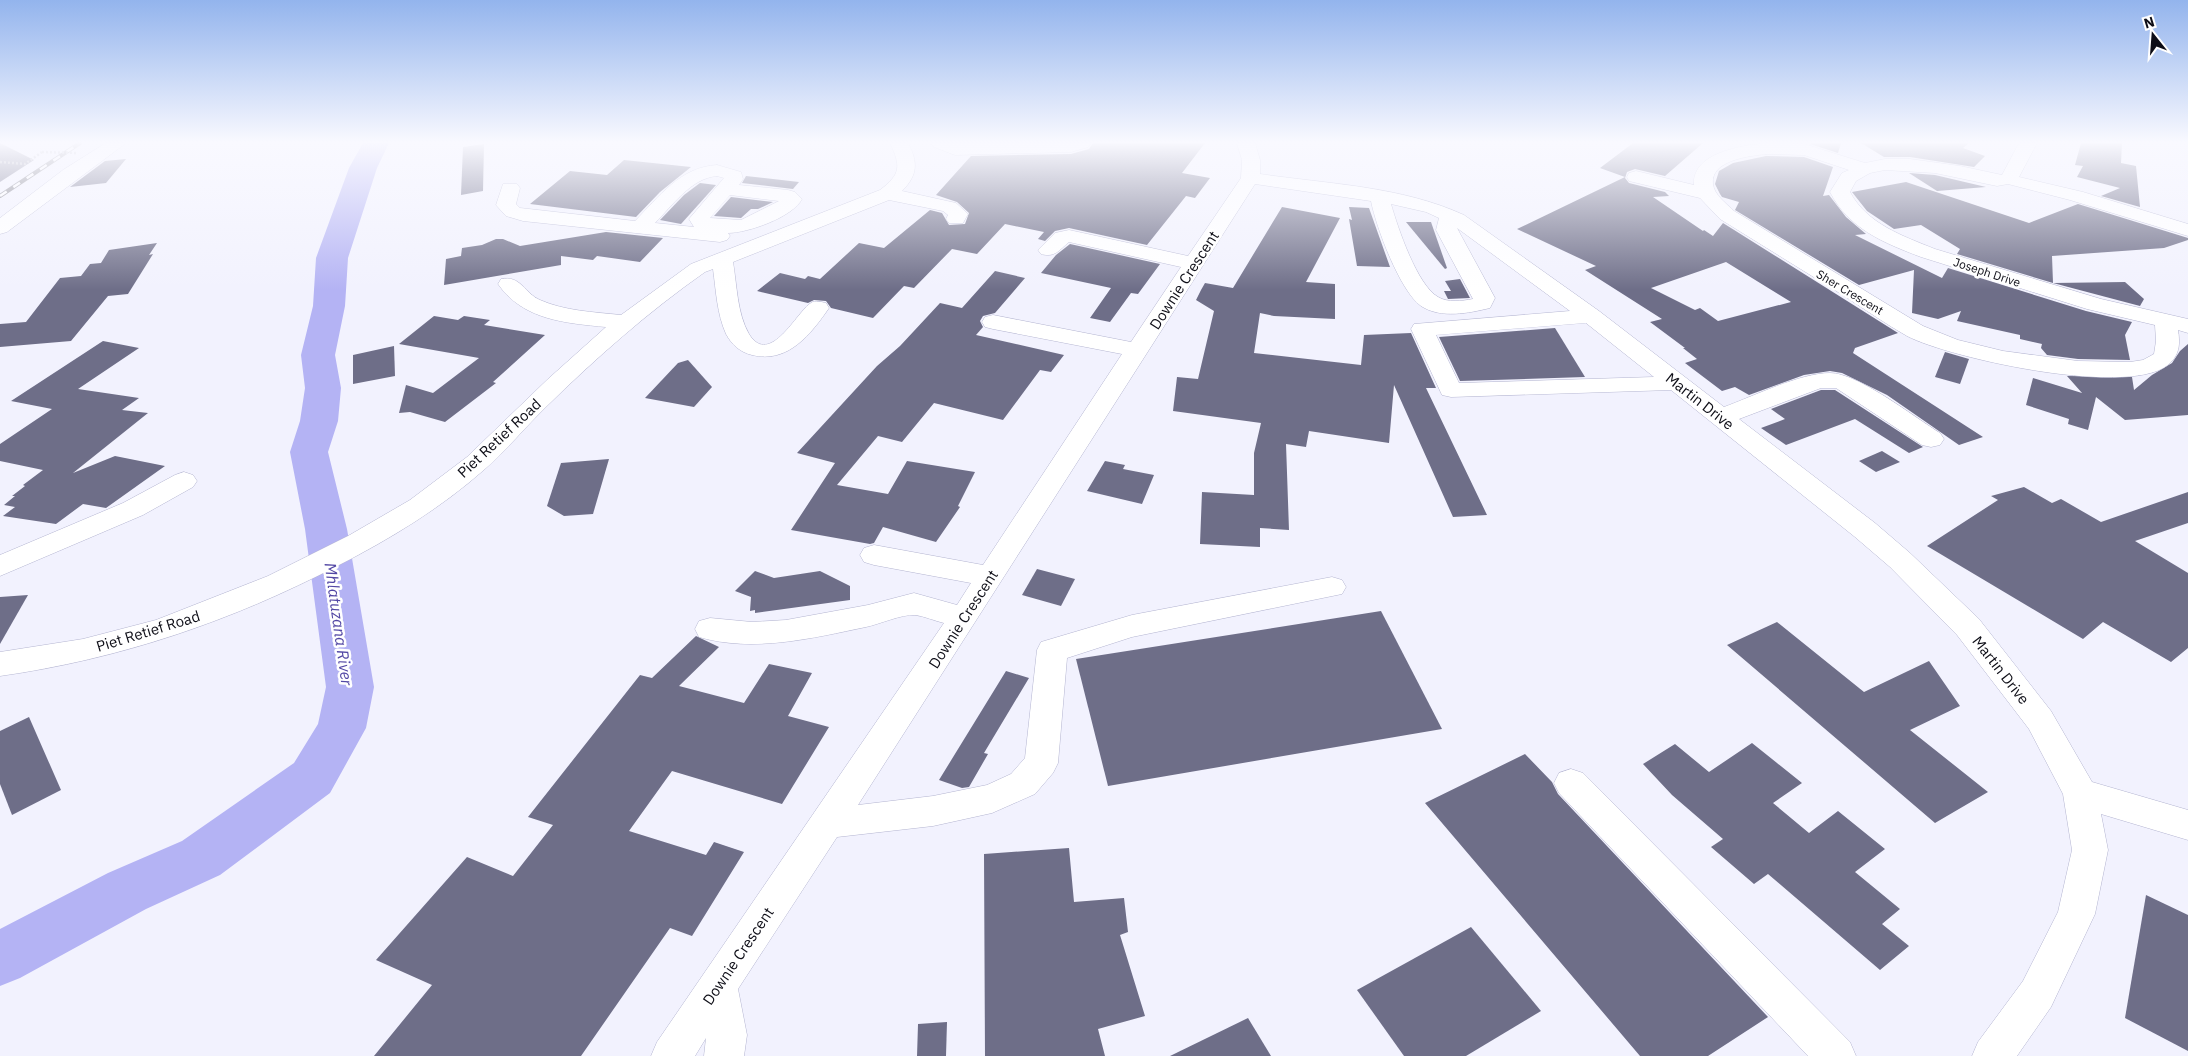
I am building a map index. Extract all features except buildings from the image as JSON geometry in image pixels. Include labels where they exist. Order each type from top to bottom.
[{"type":"street","points":[[0,228],[46,192]]},
{"type":"street","points":[[509,192],[506,205],[513,212],[724,240],[744,226],[790,203],[792,199],[788,196],[755,192]]},
{"type":"street","points":[[639,228],[676,192]]},
{"type":"street","points":[[722,192],[699,219],[701,223],[724,240],[736,330],[741,340],[752,349],[764,352],[782,347],[795,336],[818,308]]},
{"type":"street","name":"Downie Crescent","points":[[671,1056],[964,618],[1064,460],[1241,192]]},
{"type":"street","name":"Martin Drive","points":[[1353,192],[1380,196],[1432,208],[1450,216],[1490,240],[1677,383],[1893,554],[1968,627],[2040,720],[2080,793]]},
{"type":"street","points":[[1698,192],[1706,194]]},
{"type":"street","name":"Joseph Drive","points":[[1840,192],[1844,202],[1861,219],[1902,243],[2026,285],[2166,322],[2188,326]]},
{"type":"street","points":[[2028,192],[2060,210]]},
{"type":"street","points":[[2057,192],[2094,201],[2188,230]]},
{"type":"street","points":[[887,194],[949,207],[958,214],[956,219]]},
{"type":"street","name":"Piet Retief Road","points":[[0,664],[28,661],[144,636],[220,608],[282,582],[375,534],[434,495],[476,463],[624,322],[698,268],[724,240],[761,242],[887,194]]},
{"type":"street","name":"Sher Crescent","points":[[1706,194],[1715,206],[1726,215],[1771,244],[1915,331],[1942,343],[2026,363],[2104,370],[2138,369],[2152,365],[2163,358],[2167,348],[2166,322]]},
{"type":"street","points":[[1380,196],[1381,207],[1398,249],[1423,297],[1435,304],[1474,306],[1482,303],[1484,298],[1446,230],[1450,216]]},
{"type":"street","points":[[1048,250],[1062,237],[1069,236],[1195,264]]},
{"type":"street","points":[[509,284],[513,292],[523,302],[540,308],[624,322]]},
{"type":"street","points":[[1590,316],[1422,329],[1451,390],[1677,383]]},
{"type":"street","points":[[993,322],[1138,350]]},
{"type":"street","points":[[1720,417],[1817,381],[1832,380],[1843,382],[1931,439]]},
{"type":"street","points":[[0,566],[134,509],[184,481]]},
{"type":"street","points":[[874,555],[991,577]]},
{"type":"street","points":[[828,822],[933,811],[992,798],[1024,784],[1041,764],[1052,650],[1068,648],[1084,640],[1130,627],[1332,588]]},
{"type":"street","points":[[710,629],[752,633],[786,631],[868,616],[914,604],[964,618]]},
{"type":"street","points":[[1571,783],[1836,1056]]},
{"type":"street","points":[[1992,1056],[2037,994],[2076,914],[2090,850],[2080,793],[2188,825]]},
{"type":"street","points":[[718,986],[727,1035],[724,1056]]},
{"type":"waterway","name":"Mhlatuzana River","points":[[0,959],[127,891],[201,858],[312,778],[342,728],[350,687],[326,529],[309,452],[319,421],[323,388],[318,355],[329,306],[332,258],[355,192]]},
{"type":"railway","points":[[0,196],[6,192]]}]
